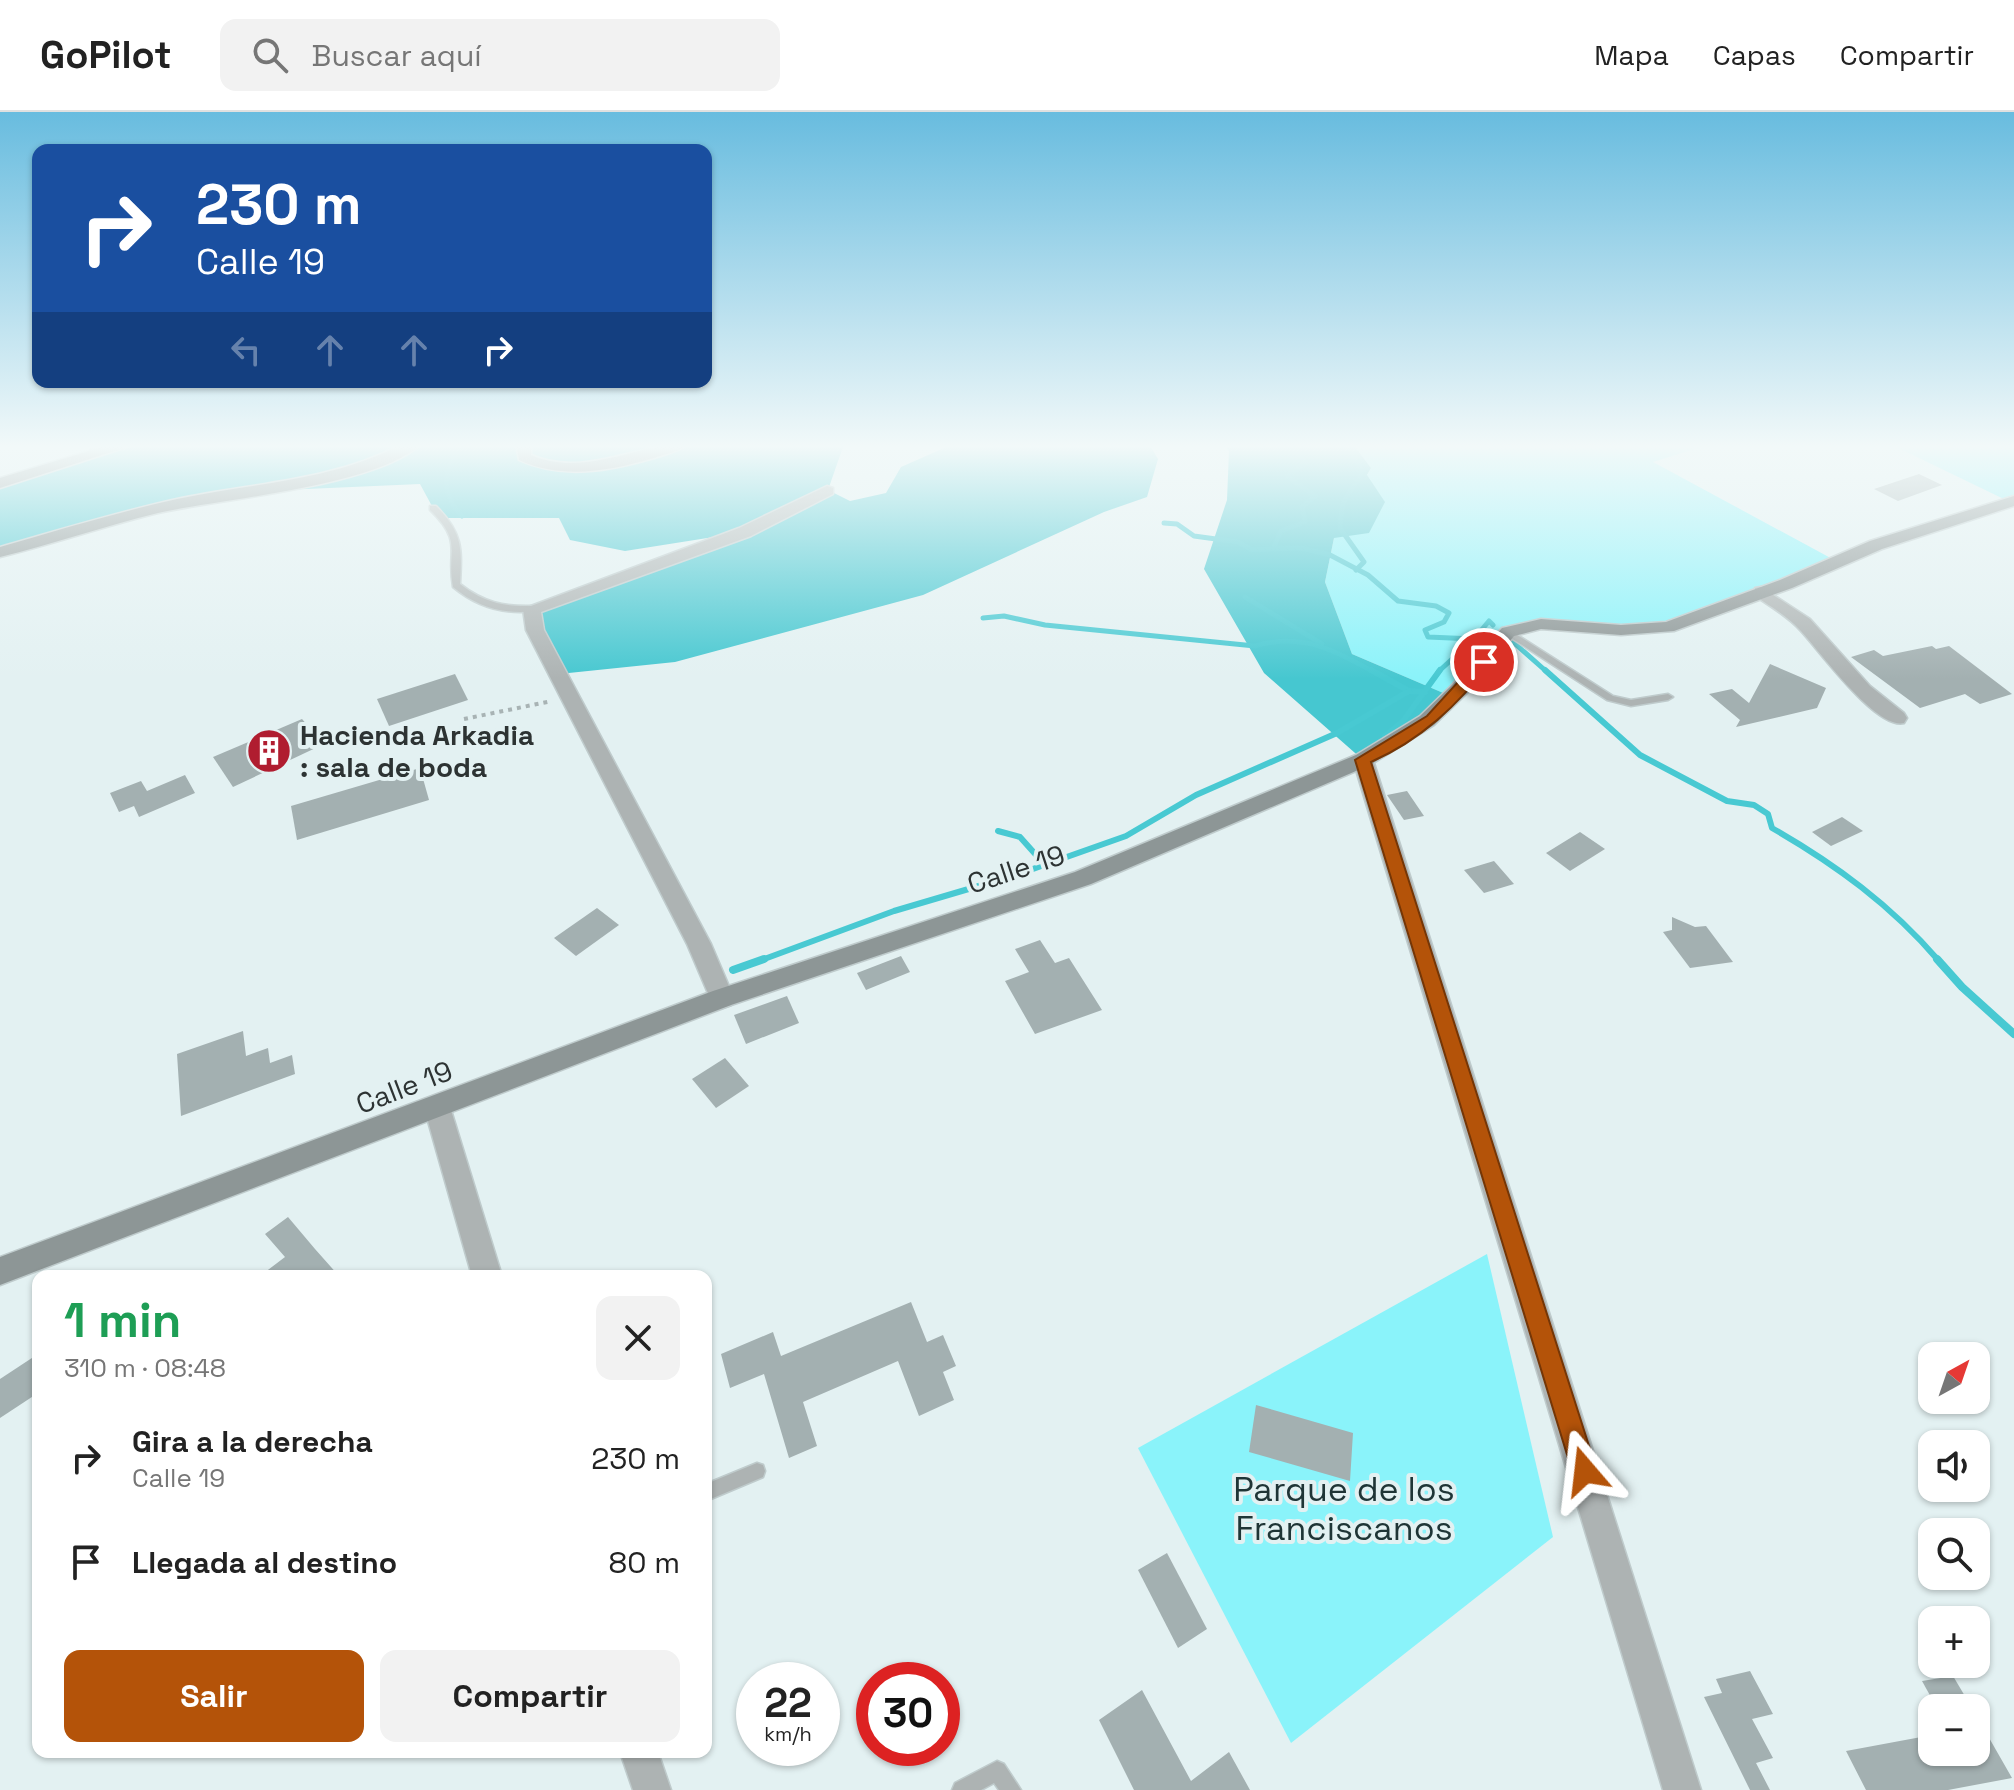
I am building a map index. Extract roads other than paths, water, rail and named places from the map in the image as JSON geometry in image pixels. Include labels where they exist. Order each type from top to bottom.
[{"type":"street","points":[[0,552],[100,522]]},
{"type":"street","points":[[722,998],[699,944],[535,630],[532,609],[764,522]]},
{"type":"street","points":[[1508,632],[1541,624],[1647,630],[1668,627],[1876,545],[1947,522]]},
{"type":"street","points":[[1761,592],[1804,623],[1863,690],[1897,718]]},
{"type":"street","name":"Calle 19","points":[[0,1271],[722,998],[1083,878],[1363,760],[1392,747],[1432,719],[1455,698],[1508,632]]},
{"type":"street","points":[[1363,760],[1495,1177],[1682,1790]]},
{"type":"street","points":[[437,1107],[485,1270]]},
{"type":"street","points":[[641,1758],[652,1790]]},
{"type":"lane","points":[[447,522],[457,538],[456,585],[476,602],[499,610],[532,609]]},
{"type":"lane","points":[[1508,632],[1610,698],[1631,703],[1668,697]]},
{"type":"lane","points":[[712,1490],[757,1471]]},
{"type":"lane","points":[[962,1790],[997,1771],[1011,1790]]},
{"type":"waterway","points":[[1273,549],[1281,531],[1304,522]]},
{"type":"waterway","points":[[1341,522],[1340,528],[1364,562],[1357,569]]},
{"type":"waterway","points":[[1164,523],[1177,524],[1194,536],[1238,542],[1252,550],[1273,549]]},
{"type":"waterway","points":[[1273,549],[1301,548],[1330,555],[1357,569]]},
{"type":"waterway","points":[[1357,569],[1398,601],[1436,606],[1449,613],[1444,622],[1425,630],[1428,637],[1474,639]]},
{"type":"waterway","points":[[1245,597],[1322,644]]},
{"type":"waterway","points":[[983,618],[1004,616],[1045,625],[1255,646],[1272,642],[1303,642],[1331,650],[1374,672]]},
{"type":"waterway","points":[[1474,639],[1489,621],[1493,625]]},
{"type":"waterway","points":[[1440,670],[1474,639]]},
{"type":"waterway","points":[[1513,642],[1547,672]]},
{"type":"waterway","points":[[1371,670],[1409,691]]},
{"type":"waterway","points":[[1424,692],[1440,670]]},
{"type":"waterway","points":[[1545,670],[1640,755],[1727,801],[1754,805],[1768,814],[1772,828],[1861,887],[1902,922],[1939,961]]},
{"type":"waterway","points":[[1045,865],[1126,836],[1196,795],[1337,733],[1409,691]]},
{"type":"waterway","points":[[1409,691],[1424,692]]},
{"type":"waterway","points":[[1385,736],[1403,721],[1424,692]]},
{"type":"waterway","points":[[998,831],[1020,837],[1045,865]]},
{"type":"waterway","points":[[759,961],[894,911],[1045,865]]},
{"type":"waterway","points":[[733,970],[764,959]]},
{"type":"waterway","points":[[1937,959],[1962,987],[2014,1034]]},
{"type":"place","name":"Hacienda Arkadia : sala de boda","points":[[269,751]]},
{"type":"park label","name":"Parque de los Franciscanos","points":[[1344,1508]]}]
